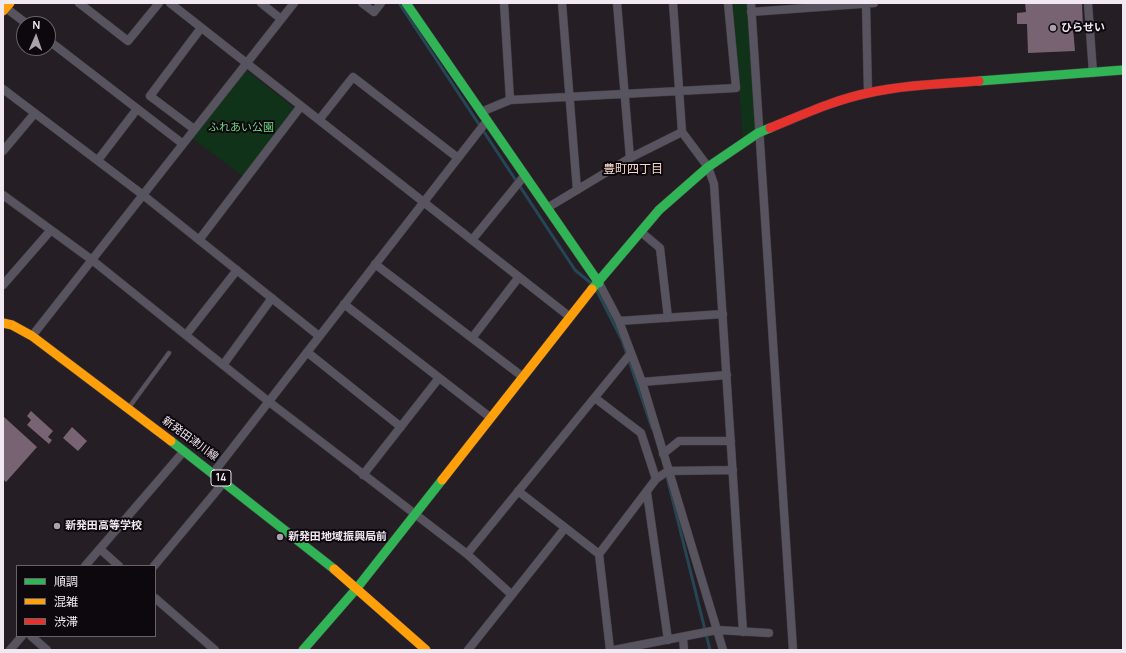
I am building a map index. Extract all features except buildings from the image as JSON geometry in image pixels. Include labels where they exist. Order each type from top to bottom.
[{"type":"street","points":[[80,3],[128,41],[159,3]]},
{"type":"street","points":[[170,3],[570,317]]},
{"type":"street","points":[[261,3],[281,19]]},
{"type":"street","points":[[32,336],[294,3]]},
{"type":"street","points":[[362,3],[374,12],[381,3]]},
{"type":"street","points":[[406,3],[481,112],[486,122],[525,175],[599,283],[619,321],[642,382],[723,650]]},
{"type":"street","points":[[504,3],[510,100]]},
{"type":"street","points":[[562,3],[577,190]]},
{"type":"street","points":[[617,3],[630,158]]},
{"type":"street","points":[[673,3],[682,132],[708,167],[714,184],[732,440],[743,632]]},
{"type":"street","points":[[481,112],[510,100],[736,88],[728,3]]},
{"type":"street","points":[[751,3],[758,133],[793,650]]},
{"type":"street","points":[[751,12],[874,3]]},
{"type":"street","points":[[1088,3],[1093,73]]},
{"type":"street","points":[[866,4],[868,93]]},
{"type":"street","points":[[5,7],[17,16]]},
{"type":"street","points":[[194,129],[150,96],[201,28]]},
{"type":"street","points":[[56,46],[183,144]]},
{"type":"street","points":[[303,650],[357,588],[570,317],[640,232],[659,210],[708,167],[758,133],[815,109],[868,93],[916,86],[1123,70]]},
{"type":"street","points":[[319,120],[353,77],[458,158]]},
{"type":"street","points":[[3,89],[143,195],[319,336]]},
{"type":"street","points":[[199,240],[301,106]]},
{"type":"street","points":[[98,160],[137,109]]},
{"type":"street","points":[[3,151],[35,113]]},
{"type":"street","points":[[214,472],[486,122]]},
{"type":"street","points":[[547,208],[630,158],[682,132]]},
{"type":"street","points":[[472,240],[525,175]]},
{"type":"street","points":[[3,195],[92,260],[268,401],[467,554],[512,595]]},
{"type":"street","points":[[3,285],[51,230]]},
{"type":"street","points":[[640,232],[660,248],[668,318]]},
{"type":"street","points":[[375,264],[523,377]]},
{"type":"street","points":[[186,335],[237,270]]},
{"type":"street","points":[[472,338],[519,277]]},
{"type":"street","points":[[223,365],[272,298]]},
{"type":"street","points":[[344,304],[491,418]]},
{"type":"street","points":[[619,321],[723,314]]},
{"type":"street","name":"新発田津川線","points":[[3,323],[12,325],[32,336],[214,472],[224,482],[357,588],[425,650]]},
{"type":"street","points":[[307,352],[401,427]]},
{"type":"street","points":[[467,554],[631,354]]},
{"type":"street","points":[[642,382],[727,375]]},
{"type":"street","points":[[363,475],[439,378]]},
{"type":"street","points":[[595,398],[641,433],[656,479]]},
{"type":"street","points":[[663,454],[679,441],[732,440]]},
{"type":"street","points":[[85,565],[184,451]]},
{"type":"street","points":[[610,650],[599,554],[656,479],[668,471],[733,470]]},
{"type":"street","points":[[155,565],[224,482]]},
{"type":"street","points":[[518,491],[599,554]]},
{"type":"street","points":[[647,492],[668,640]]},
{"type":"street","points":[[468,650],[565,528]]},
{"type":"street","points":[[100,549],[118,565]]},
{"type":"street","points":[[156,599],[215,650]]},
{"type":"street","points":[[614,650],[683,638],[718,630],[769,634]]},
{"type":"street","points":[[10,650],[21,637]]},
{"type":"street","points":[[33,637],[47,650]]},
{"type":"street","points":[[683,638],[684,650]]},
{"type":"lane","points":[[128,408],[169,353]]},
{"type":"green space","points":[[733,3],[749,3],[756,132],[743,142]]},
{"type":"green space","name":"ふれあい公園","points":[[246,70],[294,108],[244,177],[193,139]]},
{"type":"waterway","points":[[399,3],[575,270],[592,284]]},
{"type":"waterway","points":[[596,289],[622,340],[652,428]]},
{"type":"waterway","points":[[666,473],[710,650]]},
{"type":"traffic: fast","points":[[406,3],[599,283]]},
{"type":"traffic: fast","points":[[979,81],[1123,70]]},
{"type":"traffic: fast","points":[[592,289],[659,210],[708,167],[758,133],[770,128]]},
{"type":"traffic: fast","points":[[171,441],[334,569]]},
{"type":"traffic: fast","points":[[303,650],[357,588],[442,480]]},
{"type":"traffic: slow","points":[[3,11],[10,3]]},
{"type":"traffic: slow","points":[[442,480],[592,289]]},
{"type":"traffic: slow","points":[[3,323],[12,325],[32,336],[171,441]]},
{"type":"traffic: slow","points":[[334,569],[426,650]]},
{"type":"traffic: jam","points":[[770,128],[830,104],[868,93],[909,86],[979,81]]},
{"type":"place","name":"ひらせい","points":[[1053,28]]},
{"type":"place","name":"新発田高等学校","points":[[57,526]]},
{"type":"place","name":"新発田地域振興局前","points":[[280,537]]},
{"type":"district","name":"豊町四丁目","points":[[633,170]]}]
